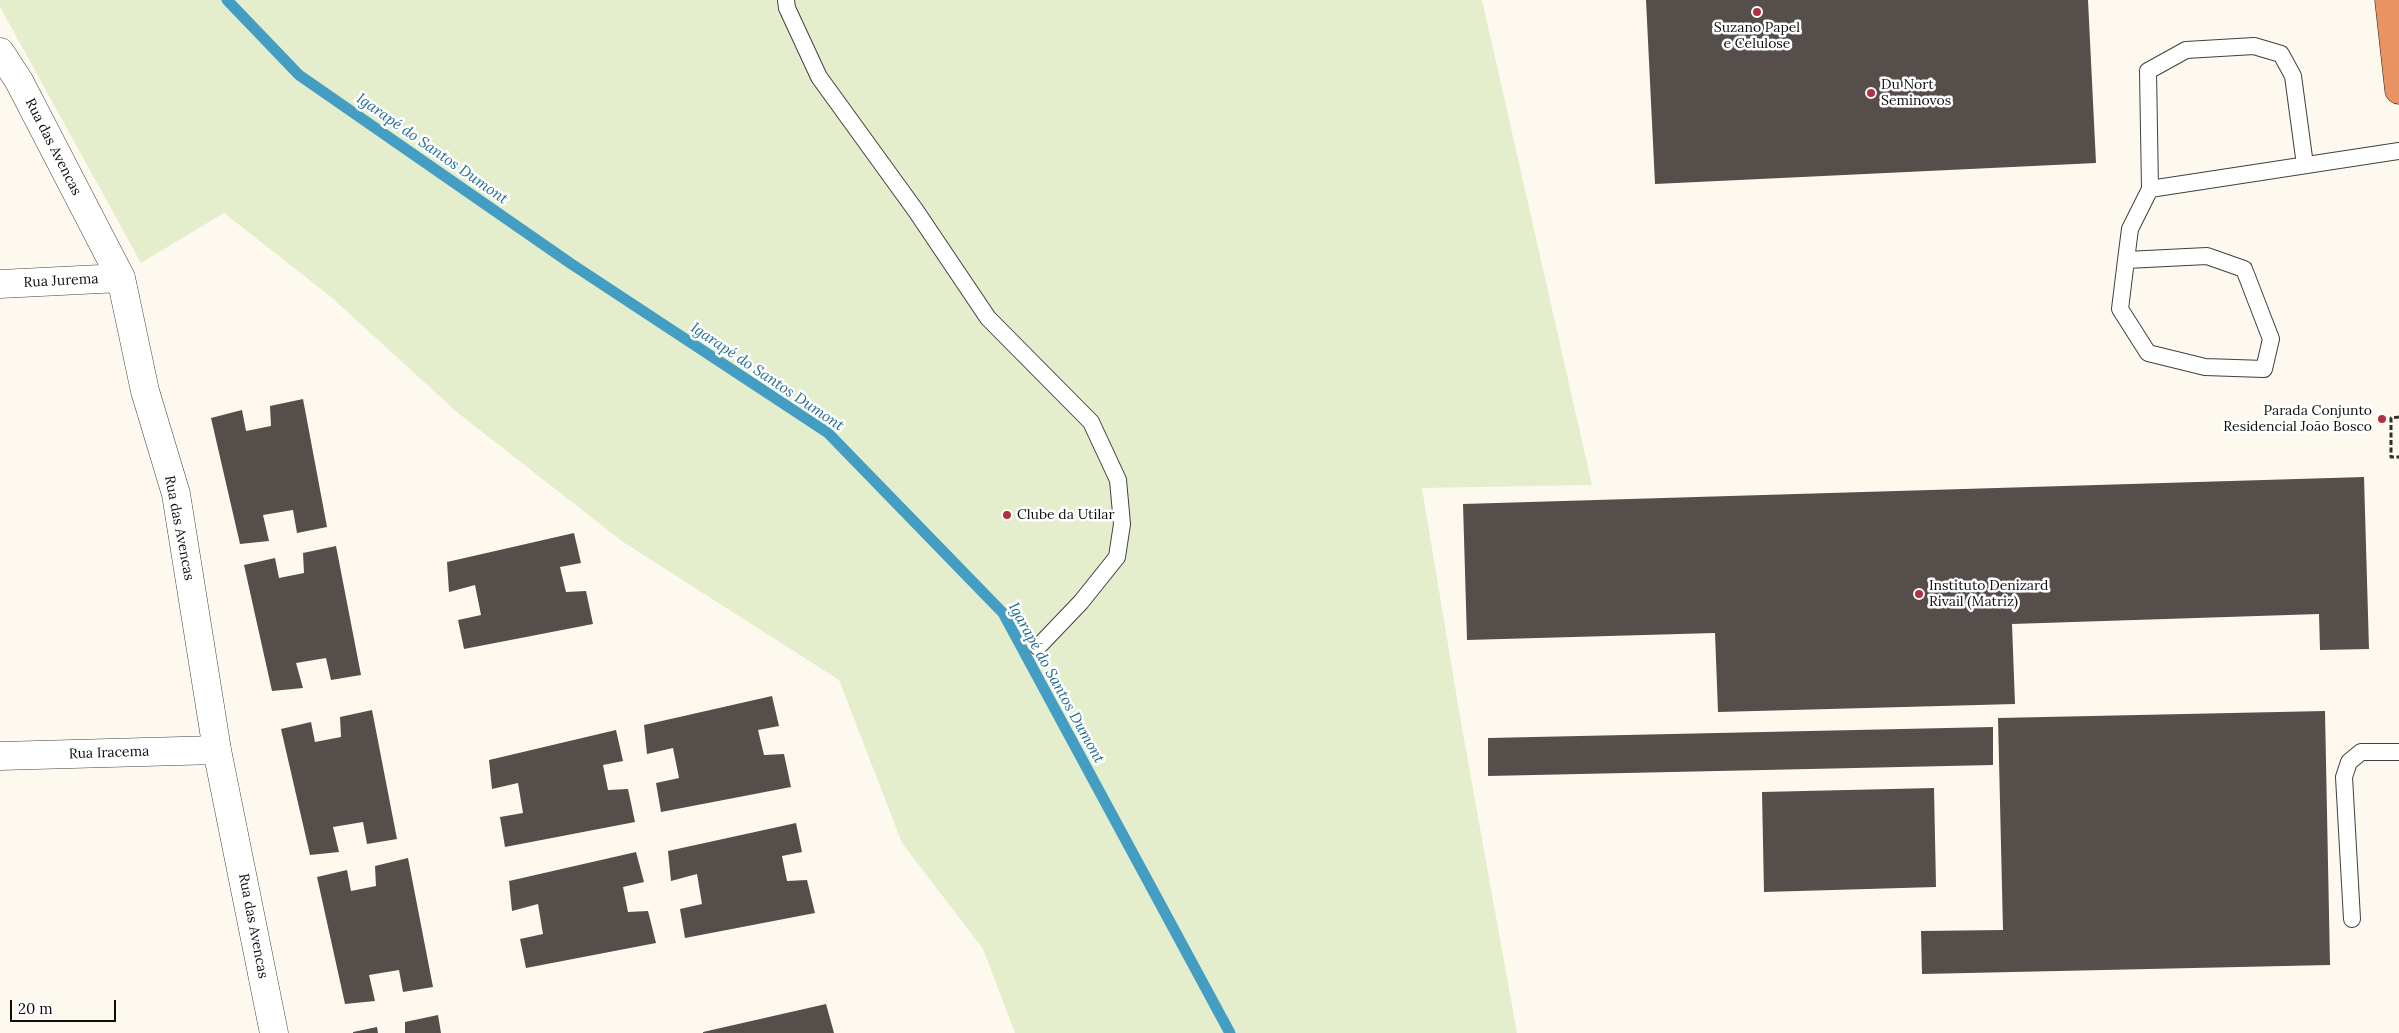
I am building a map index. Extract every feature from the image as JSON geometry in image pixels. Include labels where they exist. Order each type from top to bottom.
[{"type":"highway","points":[[2389,0],[2399,90]]},
{"type":"street","name":"Rua das Avencas","points":[[0,52],[19,81],[121,278],[145,391],[176,494],[217,750],[274,1033]]},
{"type":"street","name":"Rua Jurema","points":[[0,284],[121,278]]},
{"type":"street","name":"Rua Iracema","points":[[0,756],[217,750]]},
{"type":"lane","points":[[786,0],[787,8],[819,77],[916,211],[988,318],[1091,422],[1118,480],[1122,524],[1117,557],[1081,602],[1038,647]]},
{"type":"lane","points":[[2126,260],[2207,256],[2244,268],[2271,339],[2264,369],[2205,367],[2148,353],[2120,309],[2126,260],[2130,229],[2150,189],[2148,70],[2186,50],[2254,46],[2281,54],[2293,76],[2305,165]]},
{"type":"lane","points":[[2150,189],[2399,151]]},
{"type":"lane","points":[[2352,919],[2344,777],[2349,762],[2361,752],[2399,752]]},
{"type":"path","points":[[2399,417],[2391,418],[2391,457],[2399,457]]},
{"type":"green space","name":"Clube da Utilar","points":[[0,0],[1482,0],[1592,485],[1422,488],[1462,728],[1517,1033],[1015,1033],[983,949],[902,843],[839,680],[623,542],[458,413],[331,297],[224,213],[141,263],[0,7]]},
{"type":"building","name":"Du Nort Seminovos","points":[[1646,0],[2088,0],[2096,163],[1655,184]]},
{"type":"building","points":[[303,399],[327,527],[297,533],[293,510],[263,515],[269,541],[240,544],[211,418],[242,410],[246,431],[271,426],[270,406]]},
{"type":"building","name":"Instituto Denizard Rivail (Matriz)","points":[[2364,477],[2369,649],[2320,650],[2319,614],[2012,624],[2015,704],[1718,712],[1715,633],[1467,640],[1463,504]]},
{"type":"building","points":[[574,533],[581,563],[560,567],[566,592],[586,591],[593,624],[464,649],[458,620],[481,615],[475,585],[449,592],[447,562]]},
{"type":"building","points":[[336,546],[361,675],[331,680],[326,658],[296,663],[303,688],[272,691],[244,565],[275,558],[279,578],[304,573],[303,553]]},
{"type":"building","points":[[772,696],[779,726],[758,730],[764,755],[784,754],[791,787],[661,812],[656,783],[679,778],[673,748],[647,754],[644,725]]},
{"type":"building","points":[[372,710],[397,839],[367,844],[363,822],[333,827],[339,852],[310,855],[281,729],[311,722],[315,742],[341,737],[340,717]]},
{"type":"building","points":[[2325,711],[2330,965],[1922,974],[1921,931],[2003,930],[1998,718]]},
{"type":"building","points":[[1993,727],[1993,765],[1488,776],[1488,738]]},
{"type":"building","points":[[616,730],[623,761],[603,765],[608,790],[628,789],[635,822],[505,847],[500,817],[523,813],[518,783],[492,789],[489,760]]},
{"type":"building","points":[[1934,788],[1936,887],[1764,892],[1762,792]]},
{"type":"building","points":[[796,823],[802,852],[782,856],[787,881],[807,880],[815,913],[685,938],[680,909],[702,904],[697,874],[671,881],[668,851]]},
{"type":"building","points":[[636,852],[644,882],[623,887],[628,912],[648,911],[656,943],[526,968],[520,939],[543,934],[538,904],[512,911],[509,881]]},
{"type":"building","points":[[408,858],[433,987],[403,992],[399,970],[369,975],[375,1001],[345,1004],[317,877],[347,870],[351,891],[376,886],[375,866]]},
{"type":"building","points":[[826,1004],[834,1033],[703,1033],[703,1032]]},
{"type":"building","points":[[438,1015],[441,1033],[405,1033],[405,1022]]},
{"type":"building","points":[[377,1027],[378,1033],[353,1033],[353,1032]]},
{"type":"waterway","name":"Igarapé do Santos Dumont","points":[[227,0],[299,75],[570,263],[828,433],[1003,613],[1230,1033]]},
{"type":"place","name":"Suzano Papel e Celulose","points":[[1757,12]]},
{"type":"place","name":"Du Nort Seminovos","points":[[1871,93]]},
{"type":"place","name":"Parada Conjunto Residencial João Bosco","points":[[2382,419]]},
{"type":"place","name":"Clube da Utilar","points":[[1007,515]]},
{"type":"place","name":"Instituto Denizard Rivail (Matriz)","points":[[1919,594]]}]
